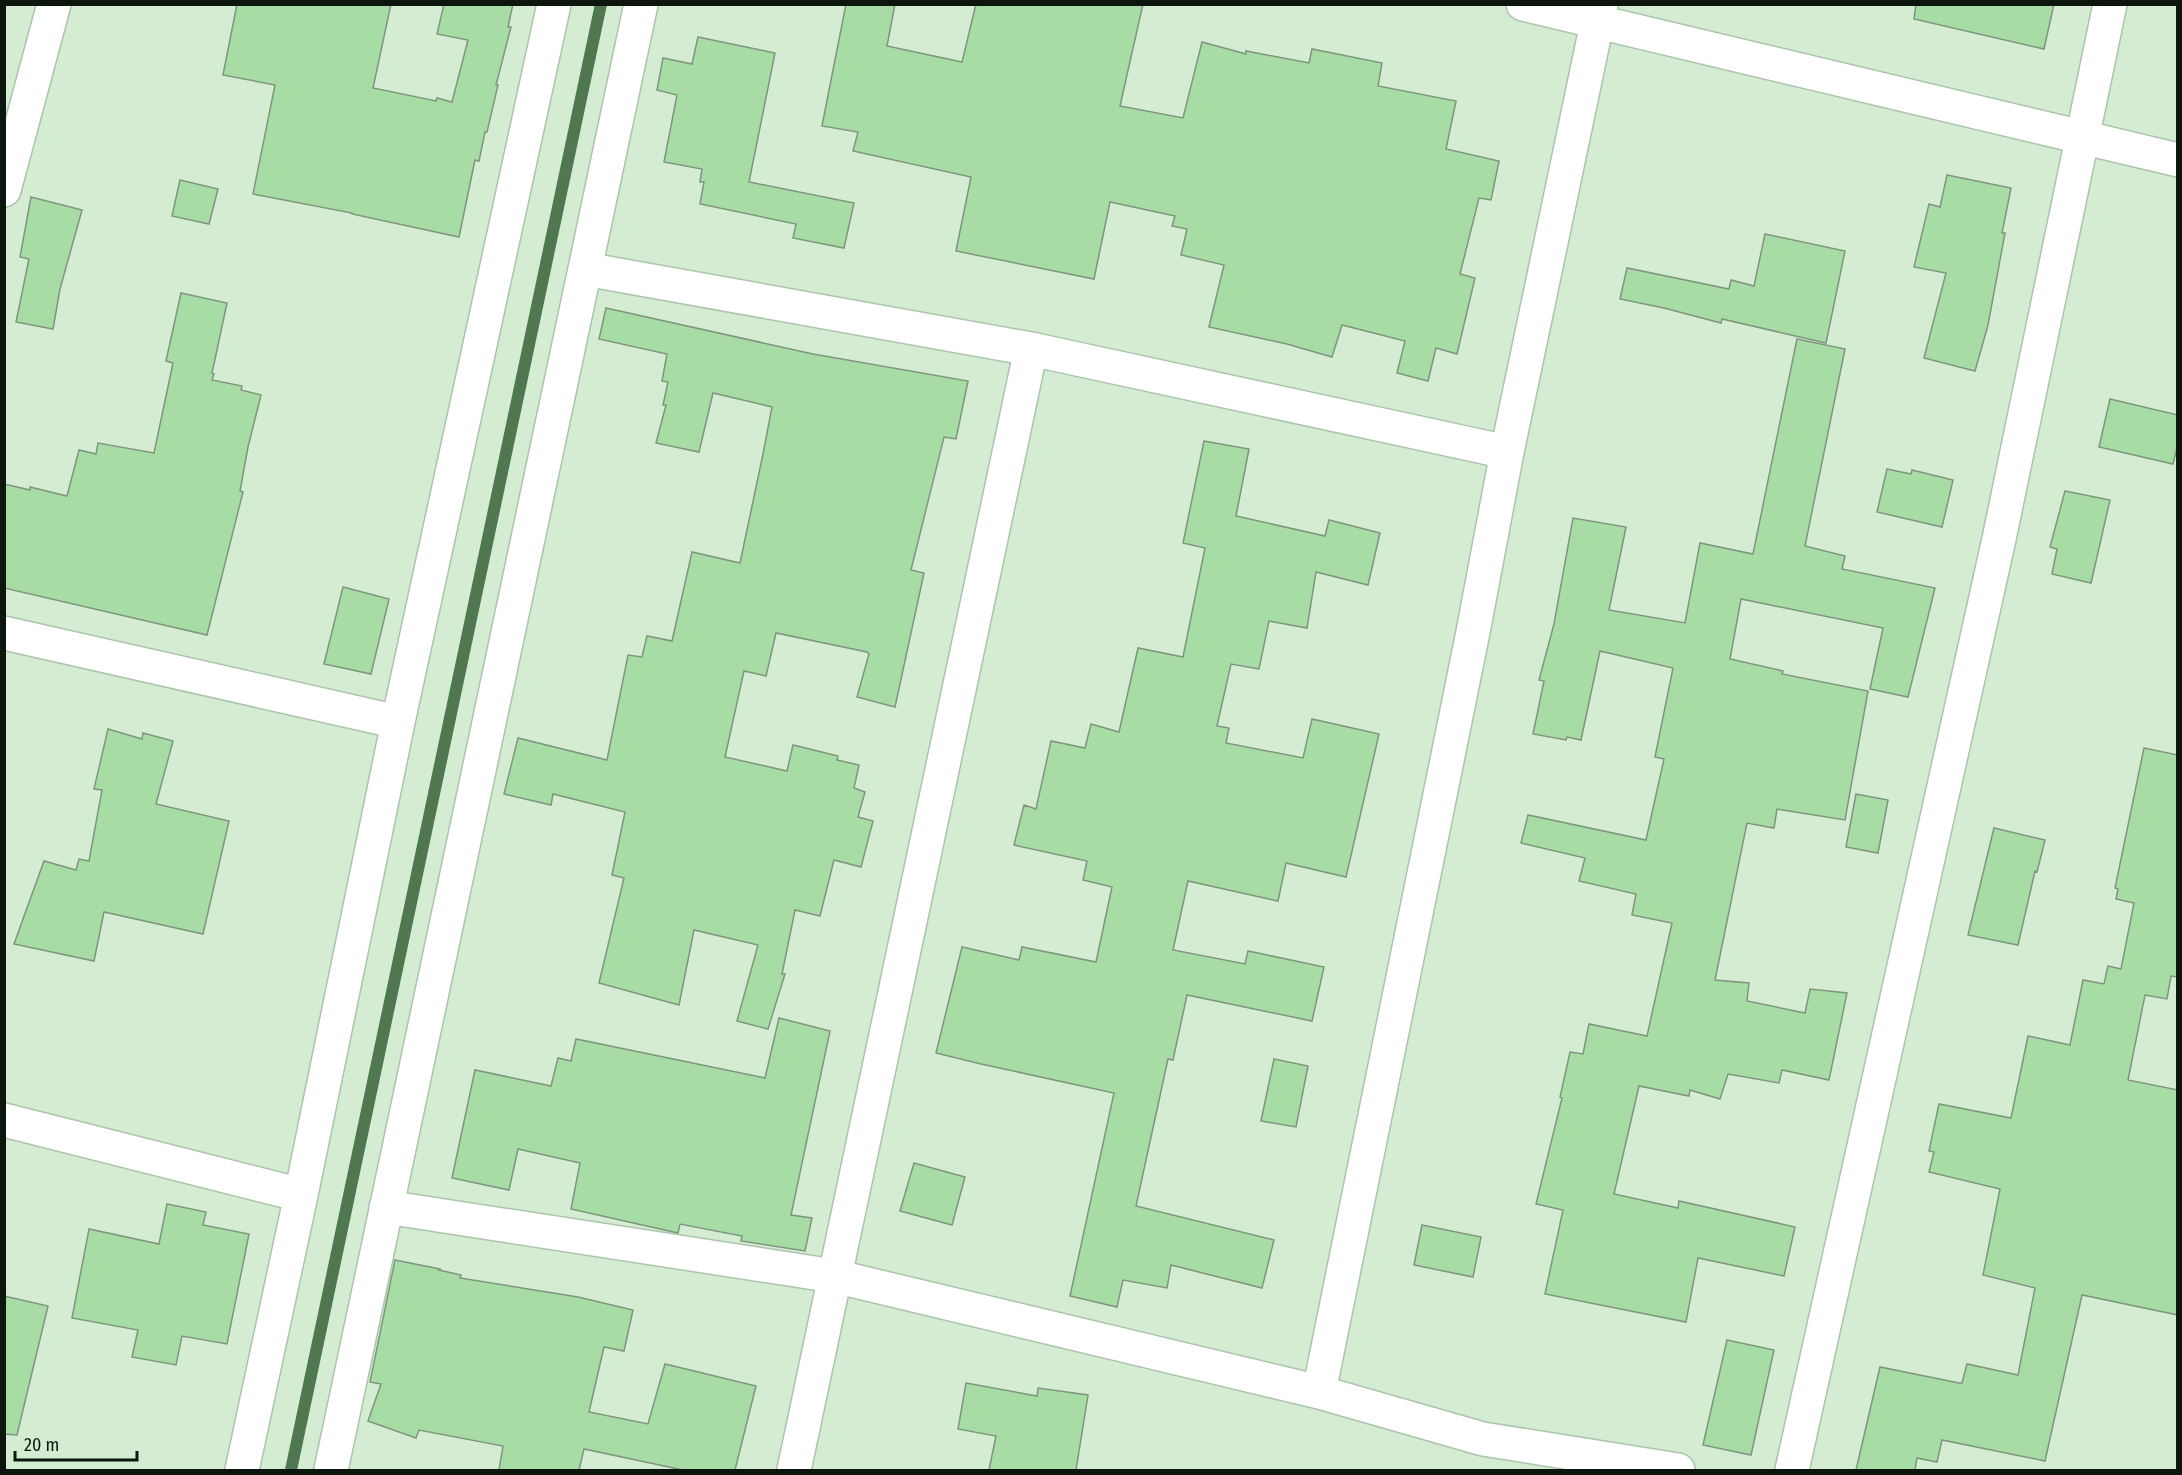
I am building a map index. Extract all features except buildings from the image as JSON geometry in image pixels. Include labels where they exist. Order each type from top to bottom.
[{"type":"street","points":[[4,190],[54,4]]},
{"type":"street","points":[[242,1470],[398,722],[554,4]]},
{"type":"street","points":[[330,1470],[641,4]]},
{"type":"street","points":[[1522,4],[1599,13],[2082,139],[2178,160]]},
{"type":"street","points":[[1792,1470],[1999,539],[2110,4]]},
{"type":"street","points":[[1319,1392],[1471,644],[1507,452],[1599,13]]},
{"type":"street","points":[[585,269],[1031,348],[1507,452]]},
{"type":"street","points":[[794,1470],[1031,348]]},
{"type":"street","points":[[4,633],[398,722]]},
{"type":"street","points":[[4,1120],[301,1195]]},
{"type":"street","points":[[386,1207],[834,1276],[1319,1392],[1483,1439],[1678,1470]]},
{"type":"waterway","points":[[291,1470],[601,4]]}]
